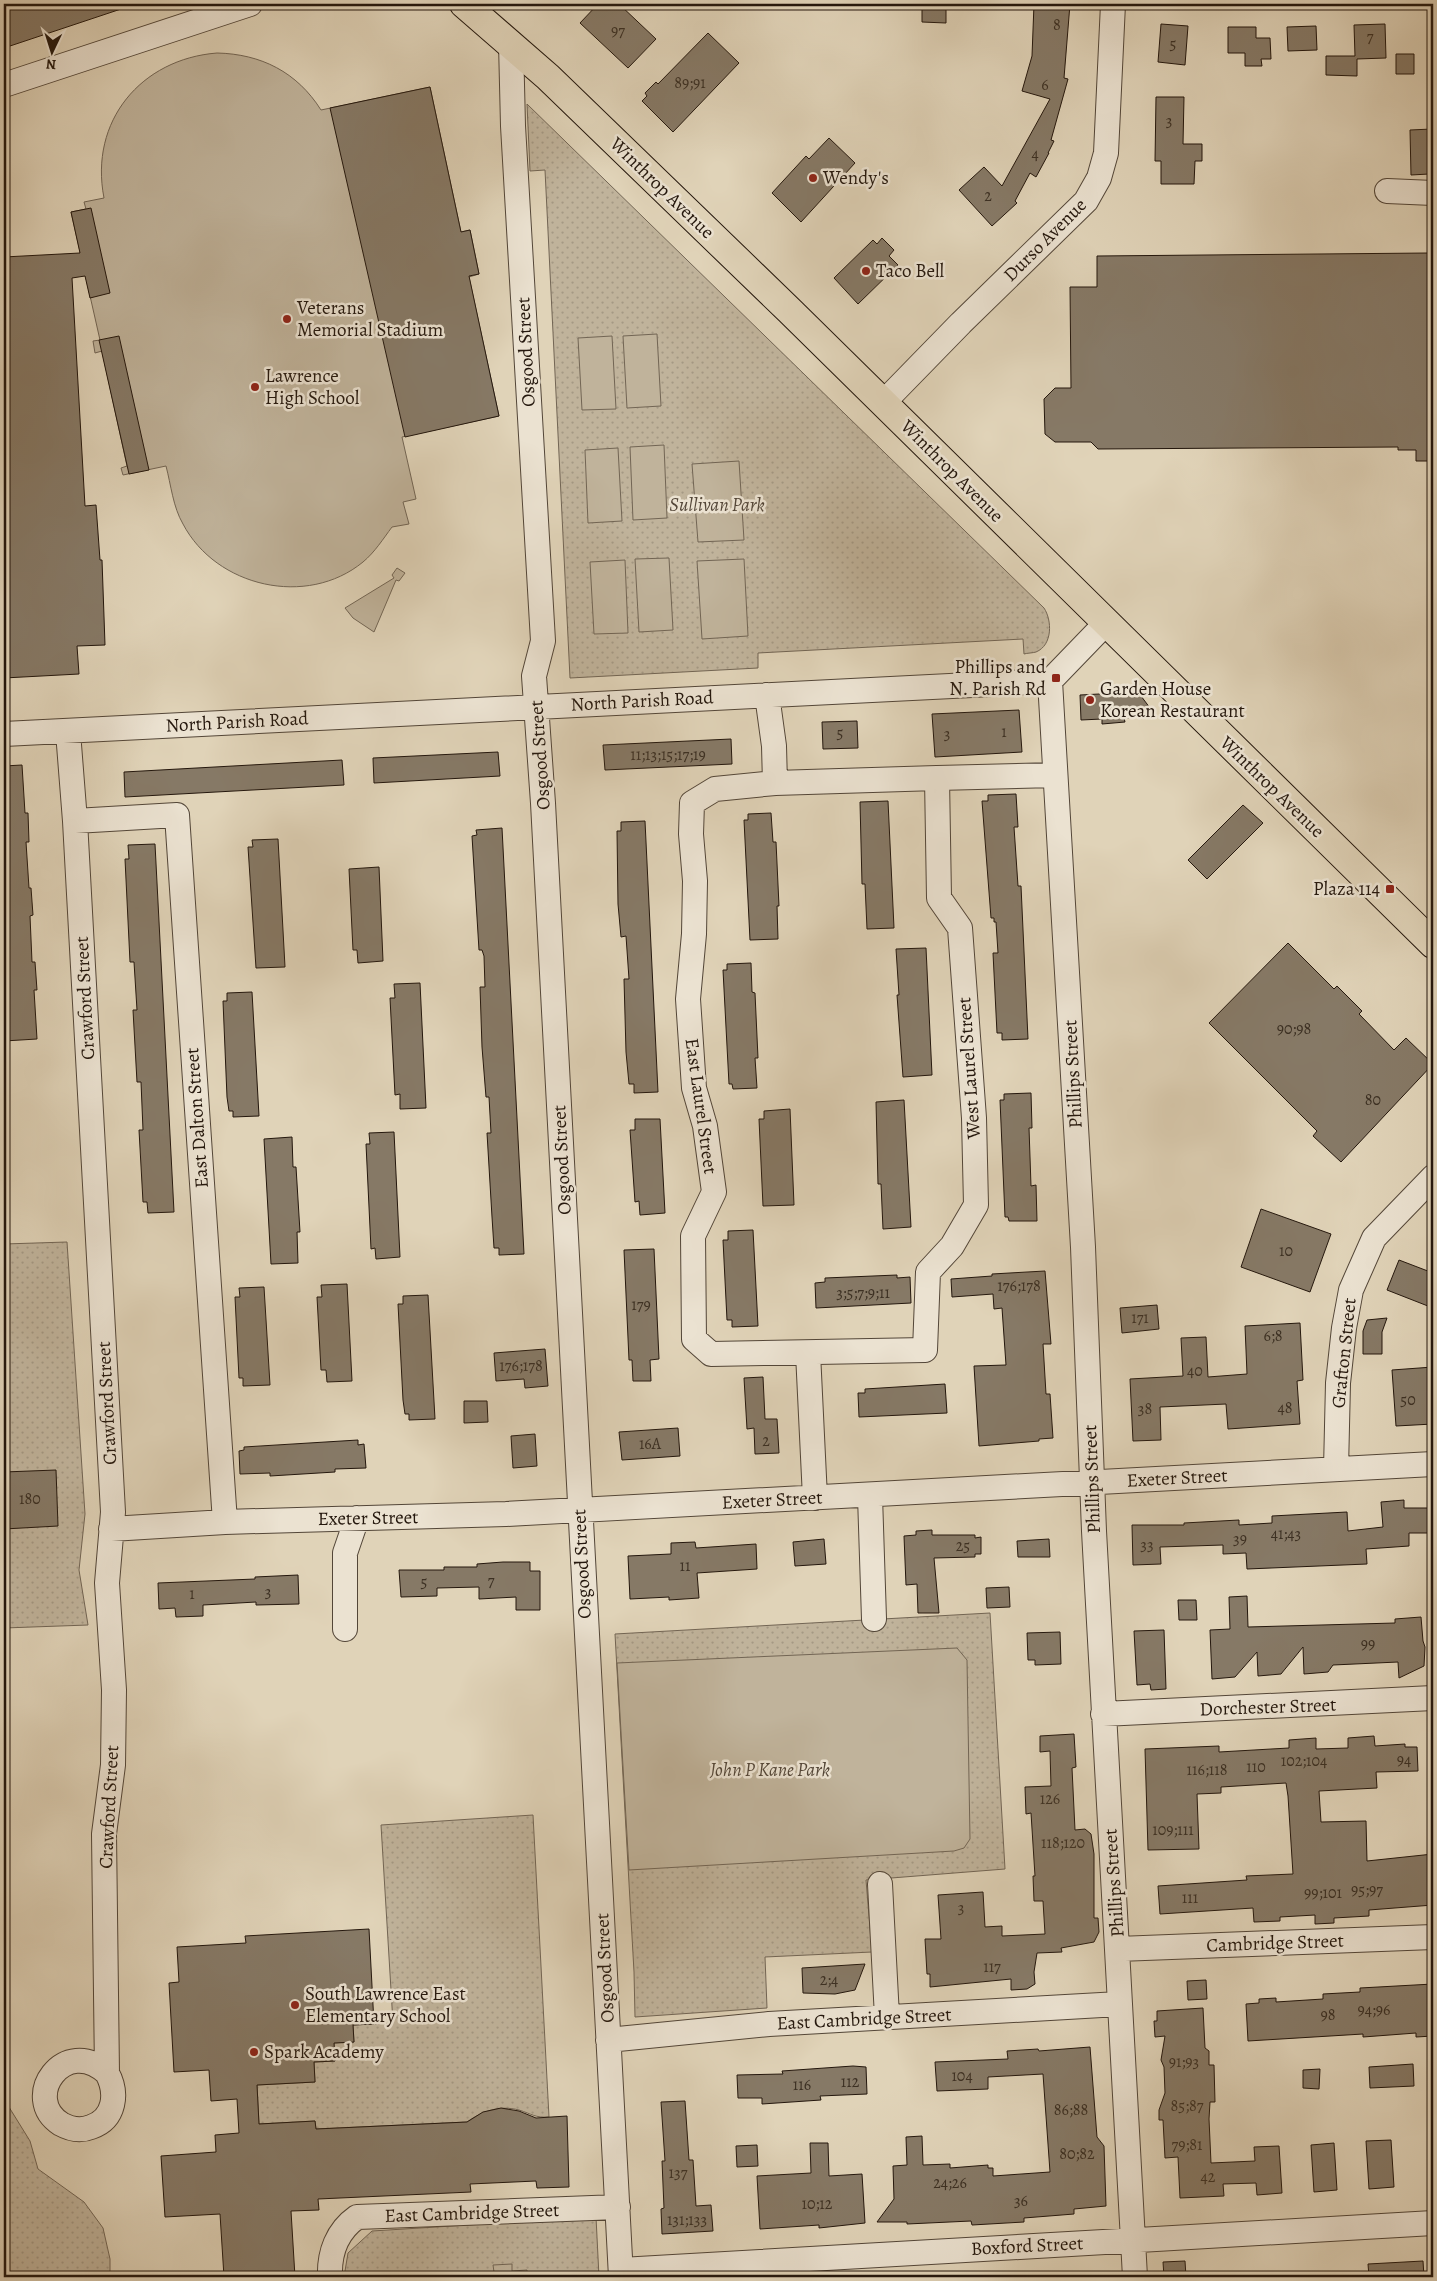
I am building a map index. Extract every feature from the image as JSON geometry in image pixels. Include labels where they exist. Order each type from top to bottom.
[{"type":"main road","name":"Winthrop Avenue","points":[[464,4],[548,77],[883,402],[1433,944]]},
{"type":"street","points":[[4,85],[250,4]]},
{"type":"street","name":"Durso Avenue","points":[[883,402],[1086,201],[1099,178],[1106,153],[1113,4]]},
{"type":"street","name":"Osgood Street","points":[[511,43],[512,126],[543,641],[534,676],[544,823],[621,2274]]},
{"type":"street","points":[[1387,191],[1433,193]]},
{"type":"street","points":[[1050,681],[1106,623]]},
{"type":"street","name":"North Parish Road","points":[[4,734],[1050,681]]},
{"type":"street","name":"Phillips Street","points":[[1050,681],[1083,1247],[1091,1482],[1135,2277]]},
{"type":"street","points":[[767,695],[774,746],[775,783],[1055,774]]},
{"type":"street","name":"Crawford Street","points":[[68,732],[75,821],[111,1486],[111,1529],[107,1583],[114,1690],[113,1765],[104,1834],[107,2073]]},
{"type":"street","name":"West Laurel Street","points":[[808,1352],[925,1350],[928,1272],[952,1246],[976,1205],[974,1118],[960,928],[939,898],[937,778]]},
{"type":"street","name":"East Laurel Street","points":[[775,783],[715,789],[692,803],[691,834],[695,881],[694,934],[688,999],[694,1088],[705,1126],[714,1192],[693,1236],[694,1339],[711,1354],[808,1352]]},
{"type":"street","name":"East Dalton Street","points":[[75,821],[177,815],[224,1522]]},
{"type":"street","name":"Grafton Street","points":[[1336,1469],[1338,1383],[1350,1290],[1374,1238],[1433,1176]]},
{"type":"street","points":[[808,1352],[816,1498]]},
{"type":"street","name":"Exeter Street","points":[[111,1529],[224,1522],[579,1510],[870,1496],[1433,1464]]},
{"type":"street","points":[[870,1496],[874,1619]]},
{"type":"street","points":[[345,1629],[345,1553],[357,1518]]},
{"type":"street","name":"Dorchester Street","points":[[1103,1714],[1433,1698]]},
{"type":"street","points":[[880,1884],[887,2017]]},
{"type":"street","name":"Cambridge Street","points":[[1118,1949],[1433,1937]]},
{"type":"street","name":"East Cambridge Street","points":[[608,2040],[769,2024],[1119,2004]]},
{"type":"street","name":"East Cambridge Street","points":[[330,2277],[336,2238],[344,2226],[357,2217],[618,2207]]},
{"type":"street","name":"Boxford Street","points":[[621,2274],[1133,2240],[1433,2223]]},
{"type":"green space","name":"Veterans Memorial Stadium","points":[[217,53],[248,57],[263,61],[276,68],[301,85],[321,110],[430,87],[461,232],[470,230],[479,274],[469,277],[499,416],[402,437],[416,499],[403,502],[409,524],[392,527],[375,550],[363,562],[341,576],[316,584],[290,587],[264,584],[240,576],[217,563],[198,546],[183,524],[175,503],[166,466],[123,475],[121,468],[127,466],[102,351],[95,353],[93,341],[100,340],[71,212],[86,209],[84,202],[104,198],[101,170],[105,144],[113,120],[126,99],[144,81],[165,67],[190,58]]},
{"type":"green space","name":"Sullivan Park","points":[[527,104],[1044,608],[1049,619],[1049,632],[1046,644],[1042,649],[1024,654],[1023,639],[758,653],[758,668],[570,678],[545,170],[530,171]]},
{"type":"green space","points":[[657,334],[661,406],[627,408],[623,336]]},
{"type":"green space","points":[[612,336],[616,409],[582,410],[578,338]]},
{"type":"green space","points":[[664,445],[667,518],[633,520],[630,447]]},
{"type":"green space","points":[[618,448],[622,521],[588,523],[585,450]]},
{"type":"green space","points":[[739,461],[744,540],[698,542],[692,464]]},
{"type":"green space","points":[[669,558],[673,630],[639,632],[635,559]]},
{"type":"green space","points":[[744,559],[748,636],[702,639],[697,561]]},
{"type":"green space","points":[[625,560],[628,633],[594,634],[590,562]]},
{"type":"green space","points":[[397,568],[405,573],[399,581],[396,580],[374,632],[353,618],[345,608],[394,578],[392,575]]},
{"type":"green space","points":[[67,1242],[85,1514],[79,1570],[88,1625],[4,1628],[4,1244]]},
{"type":"green space","name":"John P Kane Park","points":[[990,1613],[1005,1869],[866,1880],[872,1952],[765,1957],[767,2008],[635,2017],[615,1634]]},
{"type":"green space","points":[[957,1648],[967,1660],[970,1839],[964,1848],[954,1851],[629,1870],[617,1663]]},
{"type":"green space","points":[[533,1815],[549,2117],[505,2108],[485,2112],[467,2122],[316,2129],[315,2121],[259,2124],[257,2085],[315,2082],[314,2062],[335,2061],[334,2043],[354,2042],[353,2025],[393,2023],[381,1825]]},
{"type":"green space","points":[[4,2099],[30,2141],[38,2169],[84,2202],[103,2228],[110,2259],[110,2277],[4,2277]]},
{"type":"green space","points":[[596,2217],[599,2277],[344,2277],[348,2253],[372,2231]]},
{"type":"green space","points":[[512,2264],[512,2271],[527,2270],[527,2277],[491,2277],[491,2272],[494,2272],[493,2265]]},
{"type":"green space","points":[[483,2272],[483,2277],[450,2277],[450,2274]]},
{"type":"building","points":[[4,4],[126,4],[127,7],[4,48]]},
{"type":"building","points":[[598,4],[619,4],[656,39],[628,68],[580,23]]},
{"type":"building","points":[[922,4],[946,4],[946,23],[922,22]]},
{"type":"building","points":[[1034,4],[1070,4],[1064,78],[1068,79],[1051,140],[1054,141],[1049,153],[1036,177],[1030,173],[1015,201],[1017,203],[992,226],[959,190],[984,167],[1002,186],[1050,99],[1022,91],[1032,56]]},
{"type":"building","points":[[1161,24],[1188,26],[1185,65],[1158,62]]},
{"type":"building","points":[[1385,24],[1386,58],[1357,59],[1357,76],[1326,75],[1326,56],[1355,56],[1354,25]]},
{"type":"building","points":[[1316,26],[1317,50],[1288,51],[1287,27]]},
{"type":"building","points":[[1228,27],[1256,27],[1256,38],[1270,38],[1271,59],[1261,59],[1262,66],[1245,66],[1245,53],[1228,53]]},
{"type":"building","points":[[708,33],[739,63],[673,132],[642,101],[647,96],[645,93],[656,82],[658,84]]},
{"type":"building","points":[[1396,54],[1414,54],[1414,74],[1396,74]]},
{"type":"building","points":[[430,87],[461,232],[470,230],[479,274],[469,276],[499,416],[405,437],[330,108]]},
{"type":"building","points":[[1156,97],[1184,97],[1183,144],[1202,144],[1202,161],[1195,161],[1194,184],[1161,184],[1161,161],[1155,161]]},
{"type":"building","points":[[1432,129],[1433,169],[1429,169],[1429,174],[1411,175],[1410,130]]},
{"type":"building","name":"Wendy's","points":[[829,138],[855,163],[801,222],[772,193],[806,156],[809,159]]},
{"type":"building","points":[[91,208],[110,293],[90,298],[85,276],[72,278],[85,506],[96,505],[100,560],[102,560],[105,645],[77,646],[79,674],[4,678],[4,257],[80,253],[71,212]]},
{"type":"building","name":"Taco Bell","points":[[882,238],[894,250],[889,256],[898,265],[858,304],[834,278],[873,240],[877,244]]},
{"type":"building","points":[[1428,253],[1429,275],[1433,275],[1433,461],[1416,461],[1416,450],[1398,450],[1398,447],[1098,449],[1091,442],[1055,442],[1045,434],[1044,399],[1055,388],[1071,388],[1070,287],[1097,287],[1097,256]]},
{"type":"building","points":[[119,336],[149,470],[129,474],[99,340]]},
{"type":"building","points":[[1138,692],[1156,716],[1124,718],[1125,722],[1102,724],[1102,719],[1081,720],[1080,695]]},
{"type":"building","points":[[1019,710],[1022,752],[935,757],[932,714]]},
{"type":"building","points":[[857,721],[858,748],[823,749],[822,722]]},
{"type":"building","points":[[731,739],[732,764],[605,770],[603,745]]},
{"type":"building","points":[[498,752],[500,776],[374,783],[373,758]]},
{"type":"building","points":[[342,760],[344,785],[125,797],[124,772]]},
{"type":"building","points":[[22,765],[25,813],[28,813],[29,842],[26,842],[33,915],[30,916],[32,962],[35,962],[37,990],[34,990],[37,1039],[4,1041],[4,766]]},
{"type":"building","points":[[1016,794],[1018,827],[1014,827],[1018,886],[1021,886],[1028,1039],[1002,1040],[1002,1033],[997,1033],[993,953],[998,953],[996,922],[994,922],[994,918],[991,918],[982,801],[988,801],[988,795]]},
{"type":"building","points":[[888,801],[894,928],[867,929],[865,884],[862,884],[860,802]]},
{"type":"building","points":[[1243,805],[1263,823],[1207,879],[1188,860]]},
{"type":"building","points":[[771,813],[773,842],[776,842],[779,906],[777,906],[778,939],[750,940],[744,820],[748,820],[748,814]]},
{"type":"building","points":[[645,821],[658,1092],[634,1093],[634,1084],[629,1084],[626,1052],[624,979],[629,979],[626,936],[621,937],[618,904],[617,831],[621,831],[621,822]]},
{"type":"building","points":[[502,828],[524,1254],[499,1255],[499,1248],[494,1248],[492,1217],[487,1133],[491,1133],[489,1097],[486,1097],[482,1047],[480,987],[485,987],[484,956],[482,950],[479,950],[472,836],[477,835],[476,830]]},
{"type":"building","points":[[278,839],[285,967],[256,968],[248,847],[253,847],[252,840]]},
{"type":"building","points":[[155,844],[174,1212],[148,1213],[147,1202],[143,1202],[139,1130],[143,1130],[141,1082],[137,1082],[133,1010],[137,1010],[134,962],[130,962],[125,859],[129,859],[128,845]]},
{"type":"building","points":[[379,867],[383,961],[358,963],[357,950],[353,950],[349,869]]},
{"type":"building","points":[[1288,943],[1334,989],[1337,986],[1362,1011],[1359,1014],[1394,1050],[1406,1038],[1433,1064],[1341,1162],[1313,1136],[1317,1131],[1209,1023]]},
{"type":"building","points":[[926,948],[932,1075],[903,1077],[897,995],[899,995],[896,949]]},
{"type":"building","points":[[751,963],[752,992],[755,993],[758,1058],[755,1058],[757,1088],[733,1089],[732,1084],[729,1084],[723,970],[727,970],[727,964]]},
{"type":"building","points":[[420,983],[426,1108],[400,1109],[400,1094],[395,1095],[390,998],[395,998],[394,984]]},
{"type":"building","points":[[252,992],[259,1116],[233,1117],[233,1111],[229,1111],[227,1097],[223,1001],[227,1001],[227,993]]},
{"type":"building","points":[[1031,1093],[1032,1128],[1029,1128],[1031,1186],[1036,1185],[1037,1221],[1009,1221],[1008,1217],[1005,1217],[1000,1100],[1004,1100],[1004,1094]]},
{"type":"building","points":[[904,1100],[911,1227],[883,1229],[881,1184],[878,1184],[876,1102]]},
{"type":"building","points":[[790,1109],[794,1205],[763,1206],[759,1119],[764,1119],[764,1111]]},
{"type":"building","points":[[635,1119],[660,1119],[665,1213],[640,1215],[639,1201],[635,1202],[630,1130],[635,1130]]},
{"type":"building","points":[[394,1132],[400,1257],[376,1259],[375,1248],[371,1249],[366,1144],[370,1144],[369,1133]]},
{"type":"building","points":[[292,1137],[293,1167],[296,1167],[300,1232],[297,1232],[298,1263],[271,1264],[264,1139]]},
{"type":"building","points":[[1261,1209],[1331,1234],[1310,1292],[1241,1267]]},
{"type":"building","points":[[753,1230],[758,1326],[732,1327],[732,1320],[727,1320],[723,1240],[728,1240],[728,1231]]},
{"type":"building","points":[[654,1249],[659,1359],[650,1360],[651,1381],[633,1381],[632,1360],[629,1360],[624,1250]]},
{"type":"building","points":[[1399,1260],[1433,1273],[1433,1308],[1387,1290]]},
{"type":"building","points":[[1045,1271],[1051,1344],[1043,1344],[1046,1394],[1050,1394],[1053,1438],[979,1446],[974,1366],[1006,1365],[1002,1308],[994,1309],[993,1294],[952,1297],[951,1279],[992,1276],[992,1274]]},
{"type":"building","points":[[897,1275],[897,1278],[910,1277],[911,1303],[816,1308],[815,1283],[825,1282],[825,1278]]},
{"type":"building","points":[[347,1284],[352,1381],[327,1382],[326,1370],[321,1370],[317,1297],[322,1297],[321,1285]]},
{"type":"building","points":[[264,1287],[270,1385],[243,1386],[243,1378],[239,1378],[235,1297],[240,1297],[239,1288]]},
{"type":"building","points":[[428,1295],[435,1419],[409,1420],[409,1414],[405,1414],[403,1400],[398,1304],[403,1304],[403,1296]]},
{"type":"building","points":[[1157,1305],[1159,1329],[1122,1333],[1120,1308]]},
{"type":"building","points":[[1387,1318],[1382,1332],[1382,1354],[1363,1354],[1363,1331],[1367,1320]]},
{"type":"building","points":[[1300,1323],[1303,1380],[1297,1381],[1300,1424],[1228,1429],[1226,1404],[1160,1407],[1161,1440],[1133,1441],[1130,1379],[1183,1376],[1181,1338],[1206,1337],[1208,1377],[1247,1374],[1245,1326]]},
{"type":"building","points":[[545,1349],[548,1386],[525,1388],[524,1379],[496,1381],[494,1353]]},
{"type":"building","points":[[1433,1367],[1433,1424],[1396,1426],[1392,1370]]},
{"type":"building","points":[[763,1377],[765,1419],[777,1419],[779,1453],[755,1454],[754,1428],[747,1429],[744,1378]]},
{"type":"building","points":[[945,1384],[947,1413],[859,1417],[858,1393],[865,1393],[865,1389]]},
{"type":"building","points":[[464,1401],[487,1401],[488,1422],[464,1423]]},
{"type":"building","points":[[678,1428],[680,1456],[622,1460],[619,1432]]},
{"type":"building","points":[[535,1434],[537,1466],[513,1468],[511,1436]]},
{"type":"building","points":[[358,1440],[358,1445],[364,1444],[366,1468],[335,1469],[335,1472],[270,1476],[270,1473],[240,1474],[239,1451],[244,1450],[244,1447]]},
{"type":"building","points":[[56,1470],[58,1526],[4,1529],[4,1472]]},
{"type":"building","points":[[1404,1500],[1404,1508],[1433,1508],[1433,1533],[1409,1533],[1409,1546],[1366,1549],[1367,1564],[1247,1569],[1246,1553],[1223,1554],[1223,1545],[1160,1547],[1161,1564],[1133,1565],[1132,1525],[1184,1525],[1184,1523],[1239,1520],[1239,1525],[1272,1523],[1272,1516],[1347,1512],[1348,1531],[1383,1527],[1381,1502]]},
{"type":"building","points":[[932,1530],[932,1535],[975,1535],[975,1538],[981,1537],[981,1554],[975,1554],[975,1557],[934,1558],[939,1613],[918,1613],[917,1584],[906,1585],[904,1536],[916,1535],[916,1531]]},
{"type":"building","points":[[824,1539],[826,1564],[795,1566],[793,1542]]},
{"type":"building","points":[[1049,1539],[1050,1557],[1018,1557],[1017,1541]]},
{"type":"building","points":[[695,1542],[696,1548],[756,1544],[757,1569],[697,1573],[699,1598],[669,1600],[669,1597],[630,1599],[628,1556],[671,1554],[671,1543]]},
{"type":"building","points":[[530,1562],[530,1571],[540,1571],[540,1610],[516,1610],[516,1597],[479,1599],[479,1587],[437,1588],[437,1596],[401,1597],[399,1570],[444,1570],[444,1567],[477,1567],[477,1564]]},
{"type":"building","points":[[298,1575],[299,1604],[256,1605],[256,1602],[203,1605],[203,1616],[176,1617],[175,1608],[159,1609],[158,1583],[255,1579],[255,1577]]},
{"type":"building","points":[[1009,1587],[1010,1607],[987,1608],[986,1588]]},
{"type":"building","points":[[1247,1596],[1248,1627],[1395,1623],[1395,1619],[1421,1617],[1425,1647],[1424,1666],[1399,1678],[1398,1662],[1333,1665],[1328,1672],[1304,1674],[1303,1647],[1281,1674],[1258,1676],[1257,1652],[1235,1677],[1212,1679],[1210,1630],[1230,1629],[1229,1597]]},
{"type":"building","points":[[1178,1600],[1196,1600],[1197,1620],[1179,1620]]},
{"type":"building","points":[[1164,1630],[1166,1689],[1151,1690],[1150,1684],[1137,1685],[1134,1631]]},
{"type":"building","points":[[1060,1632],[1061,1664],[1035,1665],[1035,1660],[1028,1660],[1027,1633]]},
{"type":"building","points":[[1074,1734],[1076,1767],[1072,1768],[1075,1830],[1085,1829],[1091,1834],[1094,1854],[1094,1918],[1098,1918],[1099,1932],[1094,1942],[1061,1948],[1062,1952],[1037,1953],[1034,1972],[1035,1984],[1027,1989],[1011,1990],[1011,1979],[930,1987],[930,1974],[927,1974],[925,1939],[941,1939],[938,1895],[983,1892],[985,1927],[1002,1926],[1002,1936],[1045,1934],[1043,1901],[1034,1901],[1033,1876],[1035,1876],[1031,1813],[1026,1814],[1025,1787],[1051,1786],[1050,1751],[1040,1752],[1040,1736]]},
{"type":"building","points":[[1374,1736],[1375,1746],[1405,1744],[1405,1747],[1417,1747],[1418,1771],[1376,1772],[1377,1788],[1319,1791],[1321,1822],[1366,1821],[1367,1861],[1433,1854],[1433,1905],[1369,1910],[1369,1916],[1334,1918],[1334,1923],[1315,1924],[1315,1915],[1280,1917],[1280,1921],[1254,1922],[1253,1908],[1160,1914],[1158,1886],[1247,1880],[1246,1876],[1293,1874],[1288,1796],[1286,1783],[1221,1787],[1221,1793],[1197,1794],[1199,1849],[1148,1850],[1145,1749],[1219,1746],[1219,1752],[1289,1748],[1289,1740],[1316,1738],[1316,1749],[1348,1748],[1348,1738]]},
{"type":"building","points":[[369,1929],[374,2024],[353,2025],[354,2042],[334,2043],[335,2061],[314,2062],[315,2082],[257,2085],[259,2124],[315,2121],[316,2129],[467,2122],[483,2112],[501,2108],[519,2111],[536,2118],[567,2116],[569,2187],[537,2188],[536,2181],[470,2184],[471,2192],[318,2199],[319,2210],[291,2211],[295,2277],[224,2277],[220,2214],[165,2217],[161,2156],[216,2152],[215,2135],[239,2133],[237,2099],[211,2101],[209,2070],[174,2072],[169,1983],[179,1982],[177,1947],[246,1943],[245,1936]]},
{"type":"building","points":[[865,1964],[855,1990],[835,1994],[803,1993],[802,1968]]},
{"type":"building","points":[[1206,1980],[1207,1999],[1188,2000],[1187,1981]]},
{"type":"building","points":[[1433,1984],[1433,2036],[1416,2037],[1416,2033],[1363,2037],[1363,2034],[1248,2041],[1246,2004],[1259,2003],[1259,1999],[1276,1998],[1276,2002],[1323,1999],[1323,1994],[1360,1992],[1360,1988]]},
{"type":"building","points":[[1203,2008],[1205,2048],[1209,2051],[1209,2065],[1214,2065],[1215,2102],[1210,2102],[1209,2119],[1211,2163],[1255,2161],[1254,2147],[1279,2146],[1282,2193],[1257,2195],[1256,2183],[1223,2184],[1224,2196],[1180,2198],[1178,2157],[1165,2158],[1163,2120],[1159,2120],[1159,2110],[1165,2093],[1164,2067],[1161,2060],[1165,2036],[1155,2037],[1154,2021],[1157,2021],[1157,2011]]},
{"type":"building","points":[[1090,2047],[1097,2137],[1104,2146],[1106,2206],[1074,2209],[1074,2214],[1024,2218],[1024,2222],[972,2225],[971,2221],[907,2224],[907,2222],[877,2222],[894,2199],[893,2166],[907,2165],[906,2137],[922,2136],[923,2165],[950,2164],[950,2168],[988,2165],[988,2168],[993,2168],[993,2176],[1050,2172],[1043,2074],[988,2077],[988,2089],[937,2091],[935,2062],[1008,2059],[1007,2051],[1038,2049],[1039,2051]]},
{"type":"building","points":[[1413,2064],[1414,2086],[1370,2088],[1369,2067]]},
{"type":"building","points":[[853,2066],[866,2067],[867,2094],[820,2096],[821,2100],[762,2104],[762,2098],[738,2098],[737,2075],[783,2074],[782,2071]]},
{"type":"building","points":[[1320,2069],[1319,2089],[1303,2088],[1303,2070]]},
{"type":"building","points":[[685,2101],[689,2160],[693,2160],[696,2206],[711,2205],[713,2231],[662,2234],[661,2209],[664,2208],[662,2161],[665,2161],[661,2102]]},
{"type":"building","points":[[1391,2140],[1394,2187],[1369,2189],[1366,2141]]},
{"type":"building","points":[[810,2143],[828,2143],[829,2176],[862,2174],[865,2223],[819,2228],[819,2225],[760,2229],[757,2176],[811,2173]]},
{"type":"building","points":[[1334,2143],[1337,2190],[1314,2192],[1311,2145]]},
{"type":"building","points":[[757,2145],[758,2166],[737,2167],[736,2146]]},
{"type":"building","points":[[1185,2261],[1186,2277],[1164,2277],[1163,2262]]},
{"type":"building","points":[[1423,2261],[1424,2277],[1369,2277],[1368,2264]]},
{"type":"place","name":"Wendy's","points":[[813,178]]},
{"type":"place","name":"Taco Bell","points":[[866,271]]},
{"type":"place","name":"Veterans Memorial Stadium","points":[[287,319]]},
{"type":"place","name":"Lawrence High School","points":[[255,387]]},
{"type":"place","name":"Phillips and N. Parish Rd","points":[[1056,678]]},
{"type":"place","name":"Garden House Korean Restaurant","points":[[1090,700]]},
{"type":"place","name":"Plaza 114","points":[[1390,889]]},
{"type":"place","name":"South Lawrence East Elementary School","points":[[295,2005]]},
{"type":"place","name":"Spark Academy","points":[[254,2052]]}]
